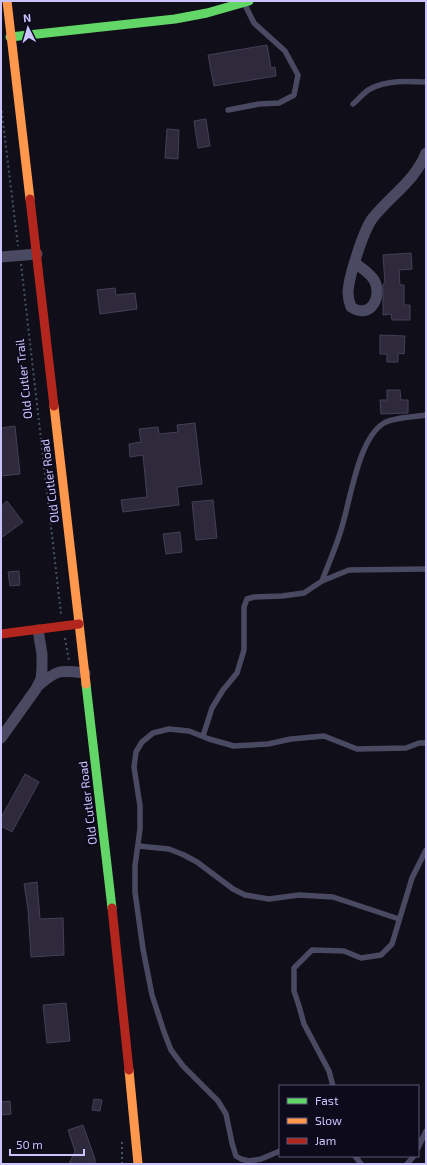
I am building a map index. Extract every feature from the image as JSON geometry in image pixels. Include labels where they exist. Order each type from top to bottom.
[{"type":"main road","name":"Old Cutler Road","points":[[6,1],[37,254],[112,908],[138,1164]]},
{"type":"main road","points":[[10,37],[174,19],[246,2]]},
{"type":"main road","points":[[1,634],[79,624]]},
{"type":"street","points":[[355,263],[366,230],[372,220],[403,188],[421,165],[426,153]]},
{"type":"street","points":[[1,257],[37,254]]},
{"type":"street","points":[[38,630],[43,659],[42,674],[39,685]]},
{"type":"street","points":[[1,738],[39,685],[50,676],[59,671],[85,672]]},
{"type":"lane","points":[[228,110],[259,104],[279,103],[294,95],[298,75],[285,52],[254,23],[246,2]]},
{"type":"lane","points":[[353,104],[370,90],[386,83],[403,81],[426,82]]},
{"type":"lane","points":[[322,581],[343,524],[357,469],[370,436],[384,423],[400,418],[426,415]]},
{"type":"lane","points":[[203,736],[212,708],[223,690],[237,673],[244,650],[244,607],[247,599],[254,597],[282,596],[304,592],[322,581],[349,570],[426,569]]},
{"type":"lane","points":[[279,1151],[261,1159],[249,1160],[241,1159],[236,1156],[226,1114],[218,1101],[182,1066],[171,1050],[164,1032],[152,995],[143,949],[135,892],[135,866],[138,846],[140,806],[134,767],[136,752],[142,742],[153,733],[169,729],[189,731],[234,746],[268,744],[291,739],[324,736],[357,749],[406,748],[419,743],[426,743]]},
{"type":"lane","points":[[138,846],[169,849],[184,854],[233,889],[245,895],[269,899],[299,895],[333,897],[399,919]]},
{"type":"lane","points":[[333,1085],[329,1071],[304,1024],[300,1006],[294,991],[294,968],[312,950],[344,951],[361,958],[381,955],[392,944],[412,878],[426,850]]},
{"type":"lane","points":[[419,1146],[426,1131]]},
{"type":"path","points":[[1,106],[18,244]]},
{"type":"path","name":"Old Cutler Trail","points":[[20,262],[61,613]]},
{"type":"path","points":[[65,635],[68,656]]},
{"type":"building","points":[[267,45],[271,68],[275,67],[276,76],[214,86],[208,55]]},
{"type":"building","points":[[206,119],[210,146],[198,148],[194,121]]},
{"type":"building","points":[[167,129],[179,130],[178,159],[165,158]]},
{"type":"building","points":[[411,253],[412,269],[399,270],[400,285],[404,285],[404,305],[410,305],[410,320],[392,320],[391,314],[383,315],[383,284],[385,284],[383,255]]},
{"type":"building","points":[[115,288],[116,295],[135,293],[137,309],[100,314],[97,290]]},
{"type":"building","points":[[380,335],[405,336],[404,354],[398,353],[398,362],[387,362],[387,354],[380,354]]},
{"type":"building","points":[[387,390],[400,390],[401,400],[408,400],[408,413],[381,414],[380,400],[387,400]]},
{"type":"building","points":[[195,423],[202,484],[177,487],[179,505],[123,512],[121,500],[147,497],[143,455],[130,457],[129,444],[141,442],[139,429],[158,427],[159,434],[178,432],[177,425]]},
{"type":"building","points":[[15,426],[20,474],[1,476],[1,428]]},
{"type":"building","points":[[213,500],[217,538],[196,540],[192,502]]},
{"type":"building","points":[[7,501],[23,522],[1,538],[1,506]]},
{"type":"building","points":[[180,532],[182,552],[166,554],[163,534]]},
{"type":"building","points":[[19,571],[20,585],[10,586],[8,572]]},
{"type":"building","points":[[25,774],[39,782],[12,832],[1,826],[1,818]]},
{"type":"building","points":[[37,882],[40,919],[63,918],[64,955],[31,957],[28,909],[24,884]]},
{"type":"building","points":[[66,1003],[70,1041],[47,1043],[43,1005]]},
{"type":"building","points":[[94,1099],[102,1100],[100,1111],[92,1110]]},
{"type":"building","points":[[10,1101],[11,1114],[1,1115],[1,1102]]},
{"type":"building","points":[[83,1125],[95,1159],[95,1164],[69,1164],[75,1151],[68,1130]]},
{"type":"traffic: fast","points":[[10,37],[175,19],[207,13],[249,1]]},
{"type":"traffic: fast","points":[[86,684],[112,908]]},
{"type":"traffic: slow","points":[[7,1],[30,199]]},
{"type":"traffic: slow","points":[[54,406],[86,684]]},
{"type":"traffic: slow","points":[[129,1070],[138,1164]]},
{"type":"traffic: jam","points":[[30,199],[54,406]]},
{"type":"traffic: jam","points":[[1,634],[79,624]]},
{"type":"traffic: jam","points":[[112,908],[129,1070]]}]
